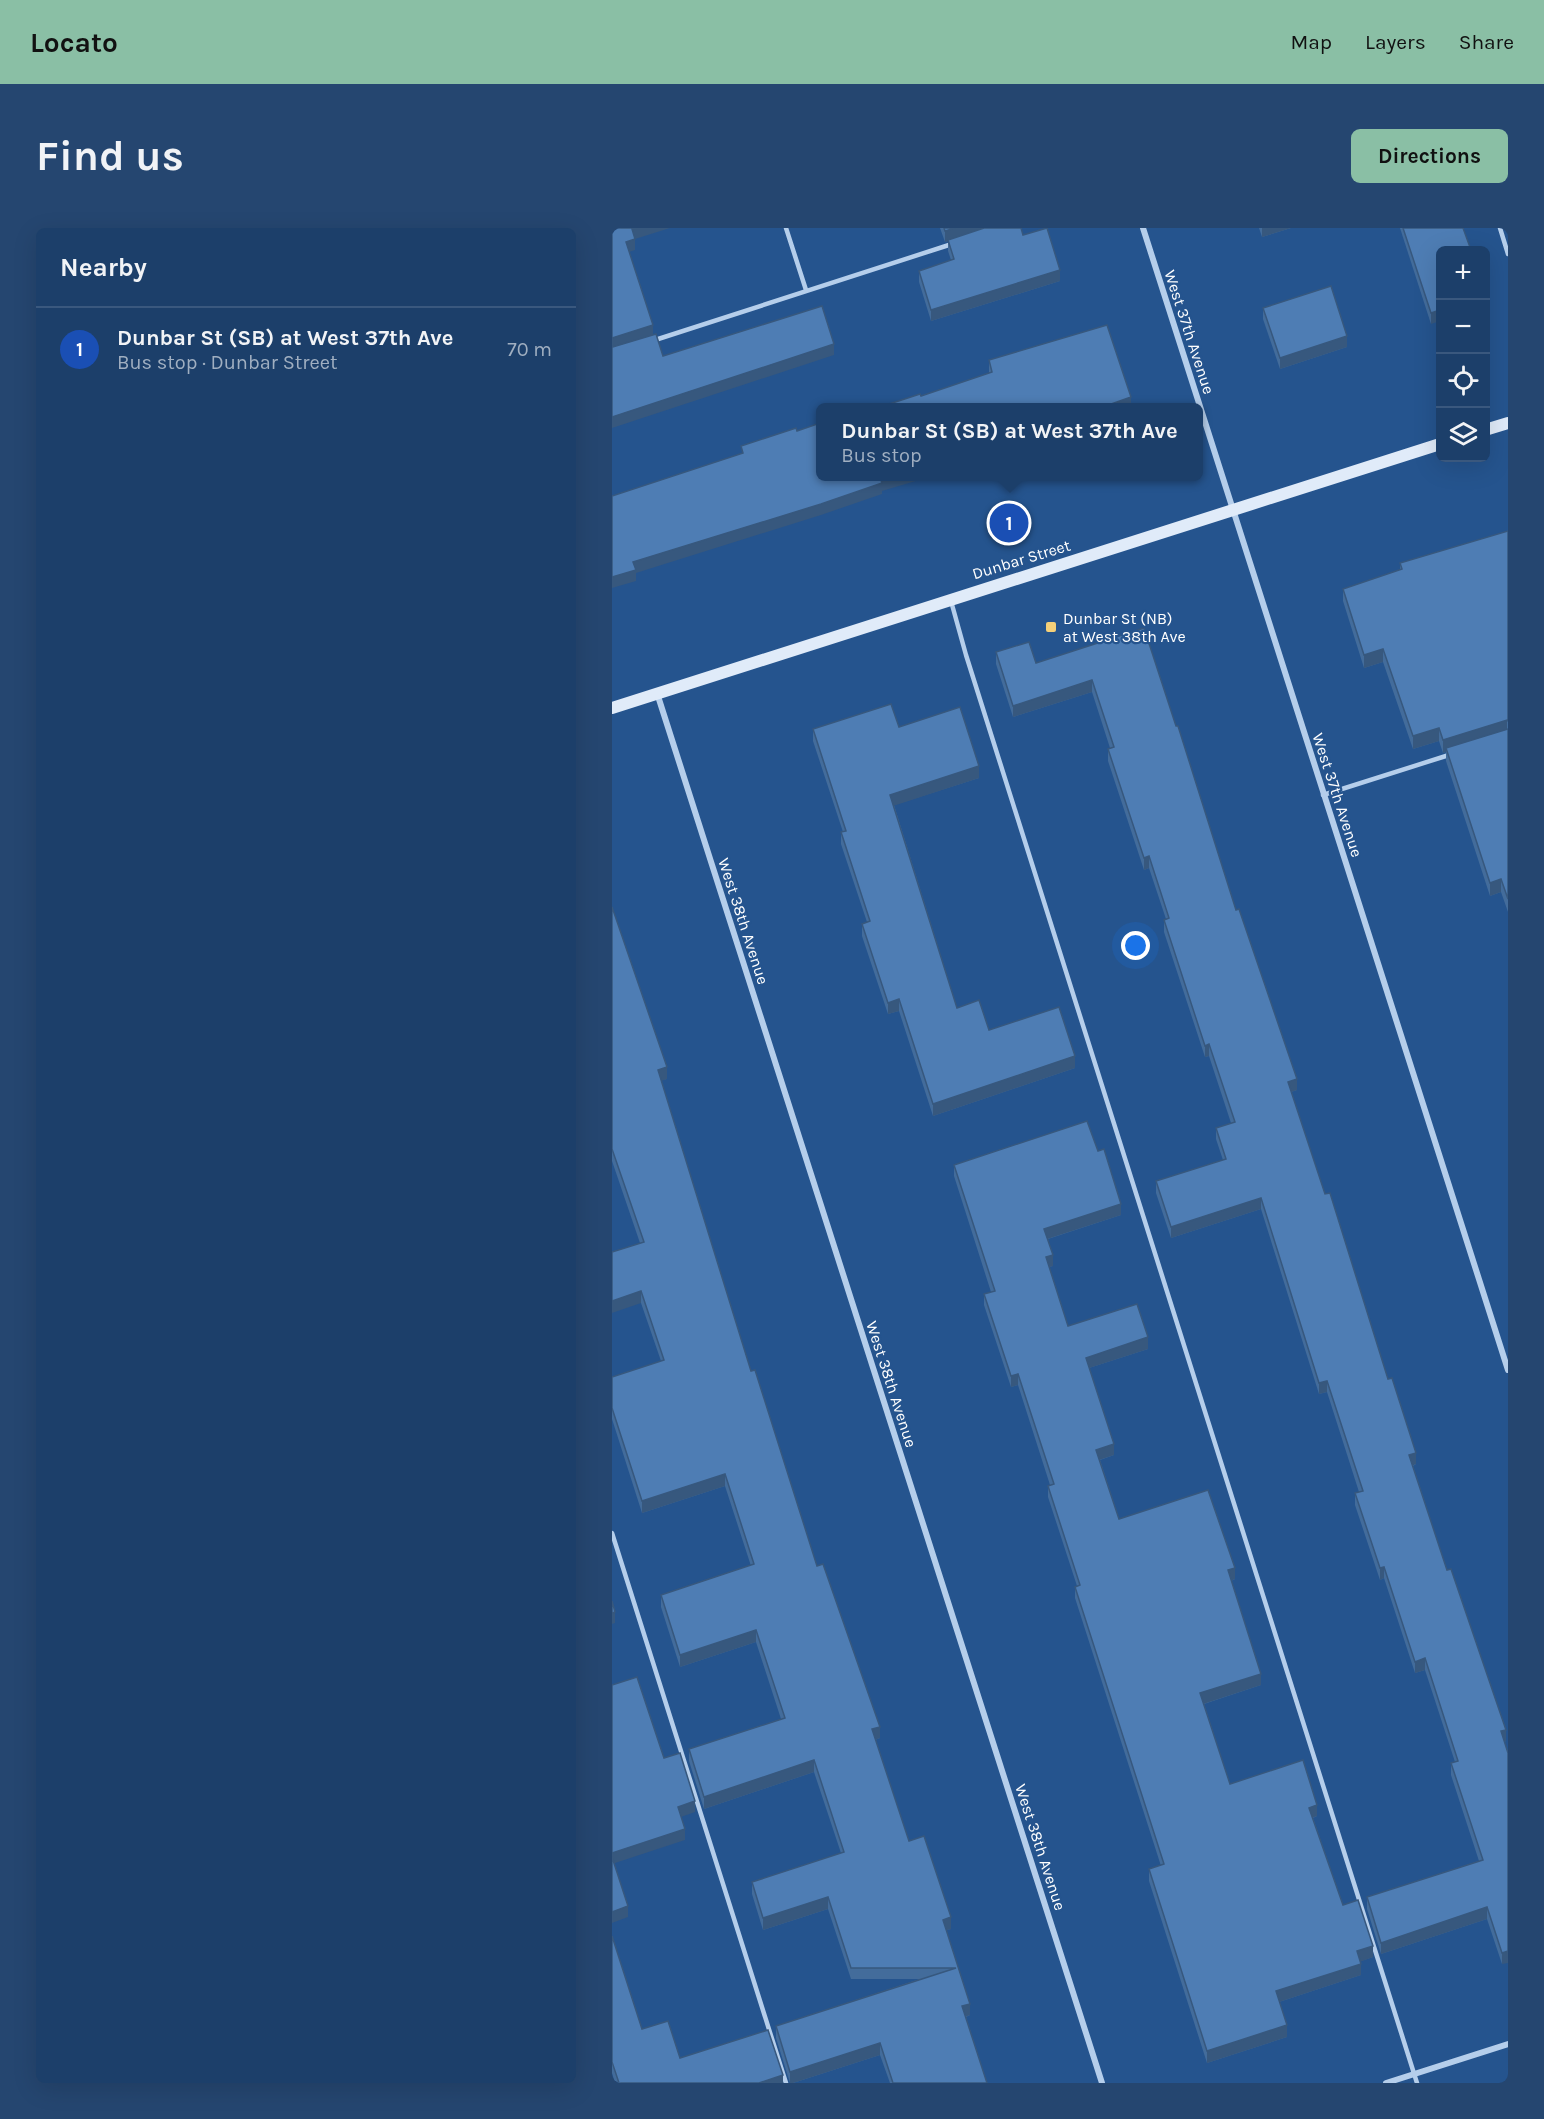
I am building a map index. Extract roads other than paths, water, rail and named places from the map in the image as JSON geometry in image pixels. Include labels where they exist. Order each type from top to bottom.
[{"type":"main road","points":[[1490,428],[1508,423]]},
{"type":"main road","name":"Dunbar Street","points":[[612,708],[950,598],[1436,445]]},
{"type":"street","name":"West 37th Avenue","points":[[1143,228],[1198,403]]},
{"type":"street","name":"West 37th Avenue","points":[[1203,418],[1508,1370]]},
{"type":"street","name":"West 38th Avenue","points":[[657,693],[1102,2083]]},
{"type":"street","points":[[1386,2083],[1508,2044]]},
{"type":"lane","points":[[786,228],[806,290]]},
{"type":"lane","points":[[1500,228],[1508,254]]},
{"type":"lane","points":[[644,344],[960,242]]},
{"type":"lane","points":[[950,598],[966,655],[1417,2083]]},
{"type":"lane","points":[[1323,795],[1453,754]]},
{"type":"lane","points":[[612,1533],[786,2083]]},
{"type":"place","name":"Dunbar St (SB) at West 37th Ave","points":[[1009,523]]},
{"type":"place","name":"Dunbar St (NB) at West 38th Ave","points":[[1051,627]]}]
